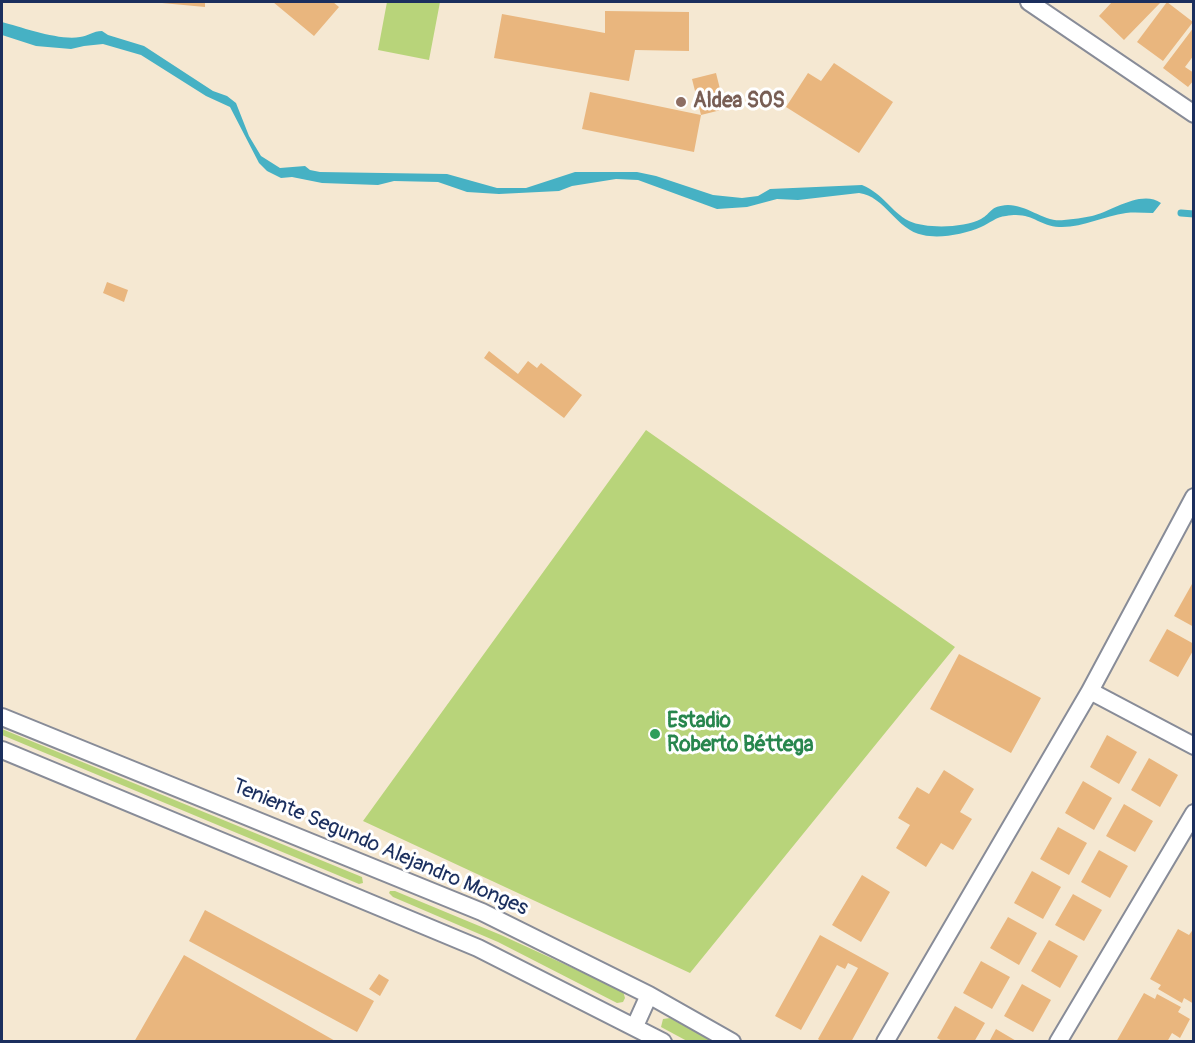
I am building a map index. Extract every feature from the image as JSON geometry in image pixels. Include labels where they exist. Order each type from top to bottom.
[{"type":"street","points":[[1029,2],[1194,114]]},
{"type":"street","points":[[885,1041],[1090,691],[1194,497]]},
{"type":"street","points":[[1090,691],[1194,746]]},
{"type":"street","name":"Teniente Segundo Alejandro Monges","points":[[2,717],[482,912],[649,995],[732,1041]]},
{"type":"street","points":[[2,750],[478,948],[663,1041]]},
{"type":"street","points":[[1058,1041],[1194,813]]},
{"type":"street","points":[[635,1026],[649,995]]},
{"type":"green space","points":[[387,2],[440,2],[429,60],[378,50]]},
{"type":"green space","name":"Estadio Roberto Béttega","points":[[646,430],[955,647],[690,973],[363,821]]},
{"type":"green space","points":[[2,729],[362,877],[363,883],[359,884],[2,735]]},
{"type":"green space","points":[[390,891],[395,891],[501,935],[623,991],[625,998],[623,1002],[617,1003],[498,942],[393,897]]},
{"type":"green space","points":[[670,1018],[712,1041],[687,1041],[661,1027],[663,1019]]},
{"type":"water","points":[[2,22],[41,33],[72,38],[102,31],[144,46],[213,91],[227,96],[236,103],[249,136],[261,156],[280,168],[305,166],[310,170],[320,172],[447,174],[497,188],[526,188],[575,172],[637,172],[713,195],[742,198],[758,196],[770,189],[862,185],[876,193],[909,221],[935,226],[955,226],[974,222],[985,217],[994,208],[1008,205],[1057,220],[1100,214],[1135,200],[1153,199],[1161,203],[1153,213],[1126,213],[1068,227],[1052,226],[1029,217],[1015,215],[999,218],[968,232],[937,236],[914,232],[905,227],[876,200],[859,193],[798,200],[777,199],[747,207],[717,209],[638,180],[616,179],[572,186],[559,191],[499,194],[467,192],[438,182],[394,181],[378,185],[322,183],[292,177],[281,178],[267,171],[259,163],[230,107],[206,96],[141,55],[103,44],[71,49],[36,46],[2,35]]},
{"type":"building","points":[[205,2],[205,7],[162,3]]},
{"type":"building","points":[[273,2],[333,2],[339,7],[314,36]]},
{"type":"building","points":[[1112,2],[1161,2],[1124,40],[1099,16]]},
{"type":"building","points":[[1167,2],[1193,22],[1163,61],[1137,42]]},
{"type":"building","points":[[605,11],[689,12],[689,51],[635,50],[629,81],[494,58],[502,14],[605,33]]},
{"type":"building","points":[[1194,27],[1194,55],[1185,67],[1194,73],[1194,80],[1188,87],[1163,68]]},
{"type":"building","points":[[834,63],[893,102],[859,153],[786,107],[808,73],[821,81]]},
{"type":"building","points":[[716,73],[725,109],[701,115],[692,79]]},
{"type":"building","points":[[590,92],[701,115],[694,152],[582,129]]},
{"type":"building","points":[[107,282],[128,290],[124,302],[103,293]]},
{"type":"building","points":[[489,351],[518,374],[528,361],[537,368],[541,363],[582,395],[564,418],[484,358]]},
{"type":"building","points":[[1192,584],[1194,585],[1194,627],[1174,616]]},
{"type":"building","points":[[1167,629],[1194,644],[1194,649],[1178,677],[1149,661]]},
{"type":"building","points":[[959,654],[1041,698],[1011,753],[930,709]]},
{"type":"building","points":[[1107,735],[1137,752],[1119,784],[1090,767]]},
{"type":"building","points":[[1149,758],[1178,775],[1160,807],[1131,790]]},
{"type":"building","points":[[944,770],[974,789],[960,812],[972,819],[953,850],[941,843],[926,867],[896,848],[910,825],[898,818],[917,787],[929,794]]},
{"type":"building","points":[[1083,781],[1112,798],[1094,830],[1065,813]]},
{"type":"building","points":[[1124,804],[1153,821],[1135,852],[1106,836]]},
{"type":"building","points":[[1058,827],[1087,843],[1069,875],[1040,859]]},
{"type":"building","points":[[1099,850],[1128,866],[1110,898],[1081,882]]},
{"type":"building","points":[[1032,871],[1061,887],[1043,919],[1014,903]]},
{"type":"building","points":[[862,875],[890,892],[861,942],[832,925]]},
{"type":"building","points":[[1073,894],[1102,910],[1084,941],[1055,925]]},
{"type":"building","points":[[205,910],[374,1001],[357,1032],[189,941]]},
{"type":"building","points":[[1008,917],[1037,933],[1019,965],[990,948]]},
{"type":"building","points":[[1194,928],[1194,1004],[1184,998],[1182,1003],[1158,989],[1161,985],[1150,979],[1178,929],[1189,935]]},
{"type":"building","points":[[820,935],[889,973],[851,1042],[822,1042],[818,1039],[858,968],[848,963],[845,969],[837,965],[801,1030],[775,1016]]},
{"type":"building","points":[[1049,940],[1078,956],[1060,988],[1031,971]]},
{"type":"building","points":[[184,955],[337,1042],[134,1042]]},
{"type":"building","points":[[981,961],[1010,977],[992,1009],[963,993]]},
{"type":"building","points":[[379,974],[389,980],[380,996],[369,989]]},
{"type":"building","points":[[1022,984],[1051,1000],[1033,1032],[1004,1016]]},
{"type":"building","points":[[1144,993],[1155,999],[1157,994],[1181,1007],[1178,1012],[1190,1019],[1180,1038],[1172,1033],[1167,1042],[1116,1042]]},
{"type":"building","points":[[955,1006],[985,1023],[974,1042],[944,1042],[937,1038]]},
{"type":"building","points":[[996,1029],[1018,1042],[989,1042]]},
{"type":"waterway","points":[[1181,213],[1194,214]]},
{"type":"place","name":"Aldea SOS","points":[[681,102]]},
{"type":"place","name":"Estadio Roberto Béttega","points":[[655,734]]}]
